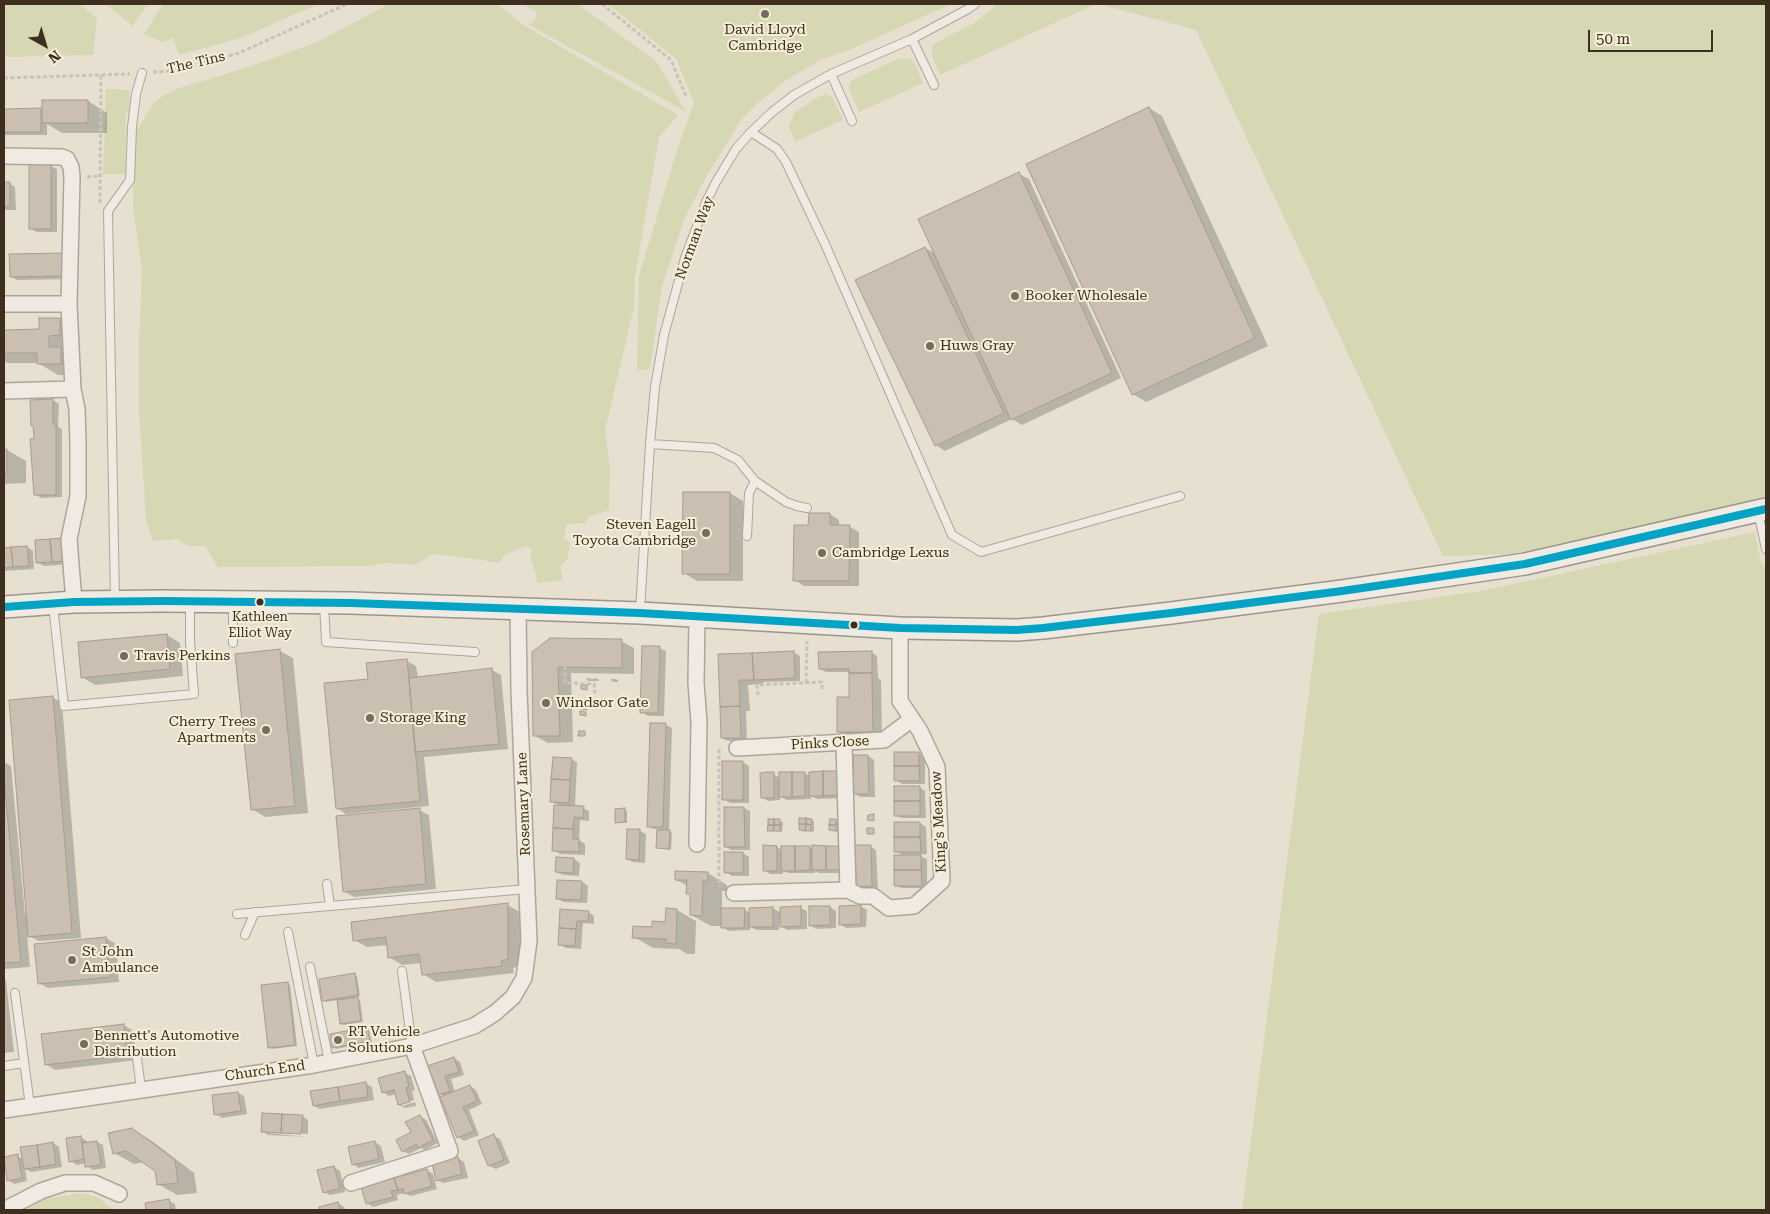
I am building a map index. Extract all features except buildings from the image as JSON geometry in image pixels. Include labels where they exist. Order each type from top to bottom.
[{"type":"street","points":[[4,156],[62,156],[67,159],[72,177],[69,304],[73,389],[77,409],[78,496],[69,539],[63,603]]},
{"type":"street","points":[[4,304],[69,304]]},
{"type":"street","points":[[4,391],[73,389]]},
{"type":"street","points":[[4,607],[115,601],[324,602],[640,613],[900,628],[1017,630],[1342,591],[1525,564],[1762,510]]},
{"type":"street","name":"Rosemary Lane","points":[[513,997],[524,978],[529,941],[519,691],[518,608]]},
{"type":"street","points":[[697,617],[696,683],[699,722],[697,844]]},
{"type":"street","points":[[900,628],[900,701],[912,719]]},
{"type":"street","name":"Pinks Close","points":[[736,748],[884,740],[912,719]]},
{"type":"street","name":"King's Meadow","points":[[734,893],[848,890],[860,896],[873,896],[889,908],[914,906],[942,880],[937,767],[920,731],[912,719]]},
{"type":"street","points":[[844,743],[848,890]]},
{"type":"street","name":"Church End","points":[[4,1110],[322,1063],[412,1046],[474,1026],[495,1013],[513,997]]},
{"type":"street","points":[[351,1183],[450,1151],[412,1046]]},
{"type":"street","points":[[4,1210],[41,1191],[65,1183],[94,1183],[119,1194]]},
{"type":"lane","name":"Norman Way","points":[[640,613],[650,444],[655,388],[664,335],[685,258],[706,202],[716,182],[736,150],[751,132],[794,95],[831,74],[954,17],[975,4]]},
{"type":"lane","points":[[912,38],[934,85]]},
{"type":"lane","points":[[115,601],[108,211],[130,180],[133,119],[136,94],[142,73]]},
{"type":"lane","points":[[831,74],[852,121]]},
{"type":"lane","points":[[751,132],[776,149],[786,162],[825,244],[952,535],[981,552],[1180,496]]},
{"type":"lane","points":[[650,444],[714,448],[738,460],[755,481],[786,502],[808,508]]},
{"type":"lane","points":[[748,536],[749,493],[755,481]]},
{"type":"lane","points":[[1762,510],[1766,549]]},
{"type":"lane","points":[[63,603],[64,706],[194,694],[190,641],[190,601]]},
{"type":"lane","points":[[233,601],[233,643]]},
{"type":"lane","points":[[324,602],[326,642],[475,652]]},
{"type":"lane","points":[[327,884],[330,906]]},
{"type":"lane","points":[[237,914],[527,889]]},
{"type":"lane","points":[[245,935],[255,912]]},
{"type":"lane","points":[[288,932],[322,1063]]},
{"type":"lane","points":[[310,968],[322,1063]]},
{"type":"lane","points":[[402,971],[412,1046]]},
{"type":"lane","points":[[15,992],[30,1106]]},
{"type":"lane","points":[[137,1058],[142,1089]]},
{"type":"lane","points":[[4,1066],[24,1063]]},
{"type":"path","name":"The Tins","points":[[4,78],[172,71],[239,53],[347,4]]},
{"type":"path","points":[[602,4],[671,60],[686,96]]},
{"type":"path","points":[[806,683],[807,623]]},
{"type":"path","points":[[565,666],[565,683],[594,684],[595,693]]},
{"type":"path","points":[[758,695],[757,685],[822,682],[822,690]]},
{"type":"path","points":[[734,893],[719,893],[718,749],[736,748]]},
{"type":"green space","points":[[4,4],[80,4],[97,19],[93,55],[4,57]]},
{"type":"green space","points":[[106,4],[149,4],[132,26]]},
{"type":"green space","points":[[163,4],[318,4],[241,38],[179,55],[173,38],[162,42],[144,34]]},
{"type":"green space","points":[[389,4],[497,4],[525,26],[678,115],[659,137],[635,276],[634,307],[605,430],[610,469],[609,510],[588,517],[586,523],[567,524],[564,539],[570,542],[568,558],[560,567],[563,580],[537,583],[530,556],[532,550],[526,546],[504,555],[499,563],[433,554],[416,565],[388,563],[369,566],[218,567],[205,546],[188,546],[177,539],[153,541],[146,521],[139,410],[142,270],[133,207],[134,140],[137,130],[153,104],[164,95],[179,88],[249,67],[317,42]]},
{"type":"green space","points":[[523,4],[578,4],[657,62],[685,111],[529,25],[535,20],[537,12]]},
{"type":"green space","points":[[608,4],[951,4],[849,50],[822,59],[785,81],[741,120],[705,179],[684,220],[662,286],[650,369],[637,371],[639,276],[677,150],[694,103],[676,59]]},
{"type":"green space","points":[[997,4],[1096,4],[940,75],[932,56],[933,44],[976,22]]},
{"type":"green space","points":[[1099,4],[1766,4],[1766,503],[1652,531],[1507,554],[1443,556],[1196,30]]},
{"type":"green space","points":[[900,58],[910,59],[915,64],[923,83],[859,112],[849,88],[852,80]]},
{"type":"green space","points":[[106,89],[130,90],[129,111],[126,112],[125,174],[103,174]]},
{"type":"green space","points":[[826,94],[833,98],[843,120],[795,142],[789,126],[795,112]]},
{"type":"green space","points":[[1755,532],[1761,562],[1766,569],[1766,1210],[1242,1210],[1319,614],[1481,591]]},
{"type":"green space","points":[[82,1193],[99,1198],[113,1210],[26,1210],[45,1199]]},
{"type":"transit line","points":[[4,607],[74,602],[351,603],[640,613],[900,628],[1017,630],[1342,591],[1525,564],[1766,509]]},
{"type":"place","name":"David Lloyd Cambridge","points":[[765,14]]},
{"type":"place","name":"Booker Wholesale","points":[[1015,296]]},
{"type":"place","name":"Huws Gray","points":[[930,346]]},
{"type":"place","name":"Steven Eagell Toyota Cambridge","points":[[706,533]]},
{"type":"place","name":"Cambridge Lexus","points":[[822,553]]},
{"type":"place","name":"Kathleen Elliot Way","points":[[260,602]]},
{"type":"place","name":"Travis Perkins","points":[[124,656]]},
{"type":"place","name":"Windsor Gate","points":[[546,703]]},
{"type":"place","name":"Storage King","points":[[370,718]]},
{"type":"place","name":"Cherry Trees Apartments","points":[[266,730]]},
{"type":"place","name":"St John Ambulance","points":[[72,960]]},
{"type":"place","name":"RT Vehicle Solutions","points":[[338,1040]]},
{"type":"place","name":"Bennett's Automotive Distribution","points":[[84,1044]]}]
